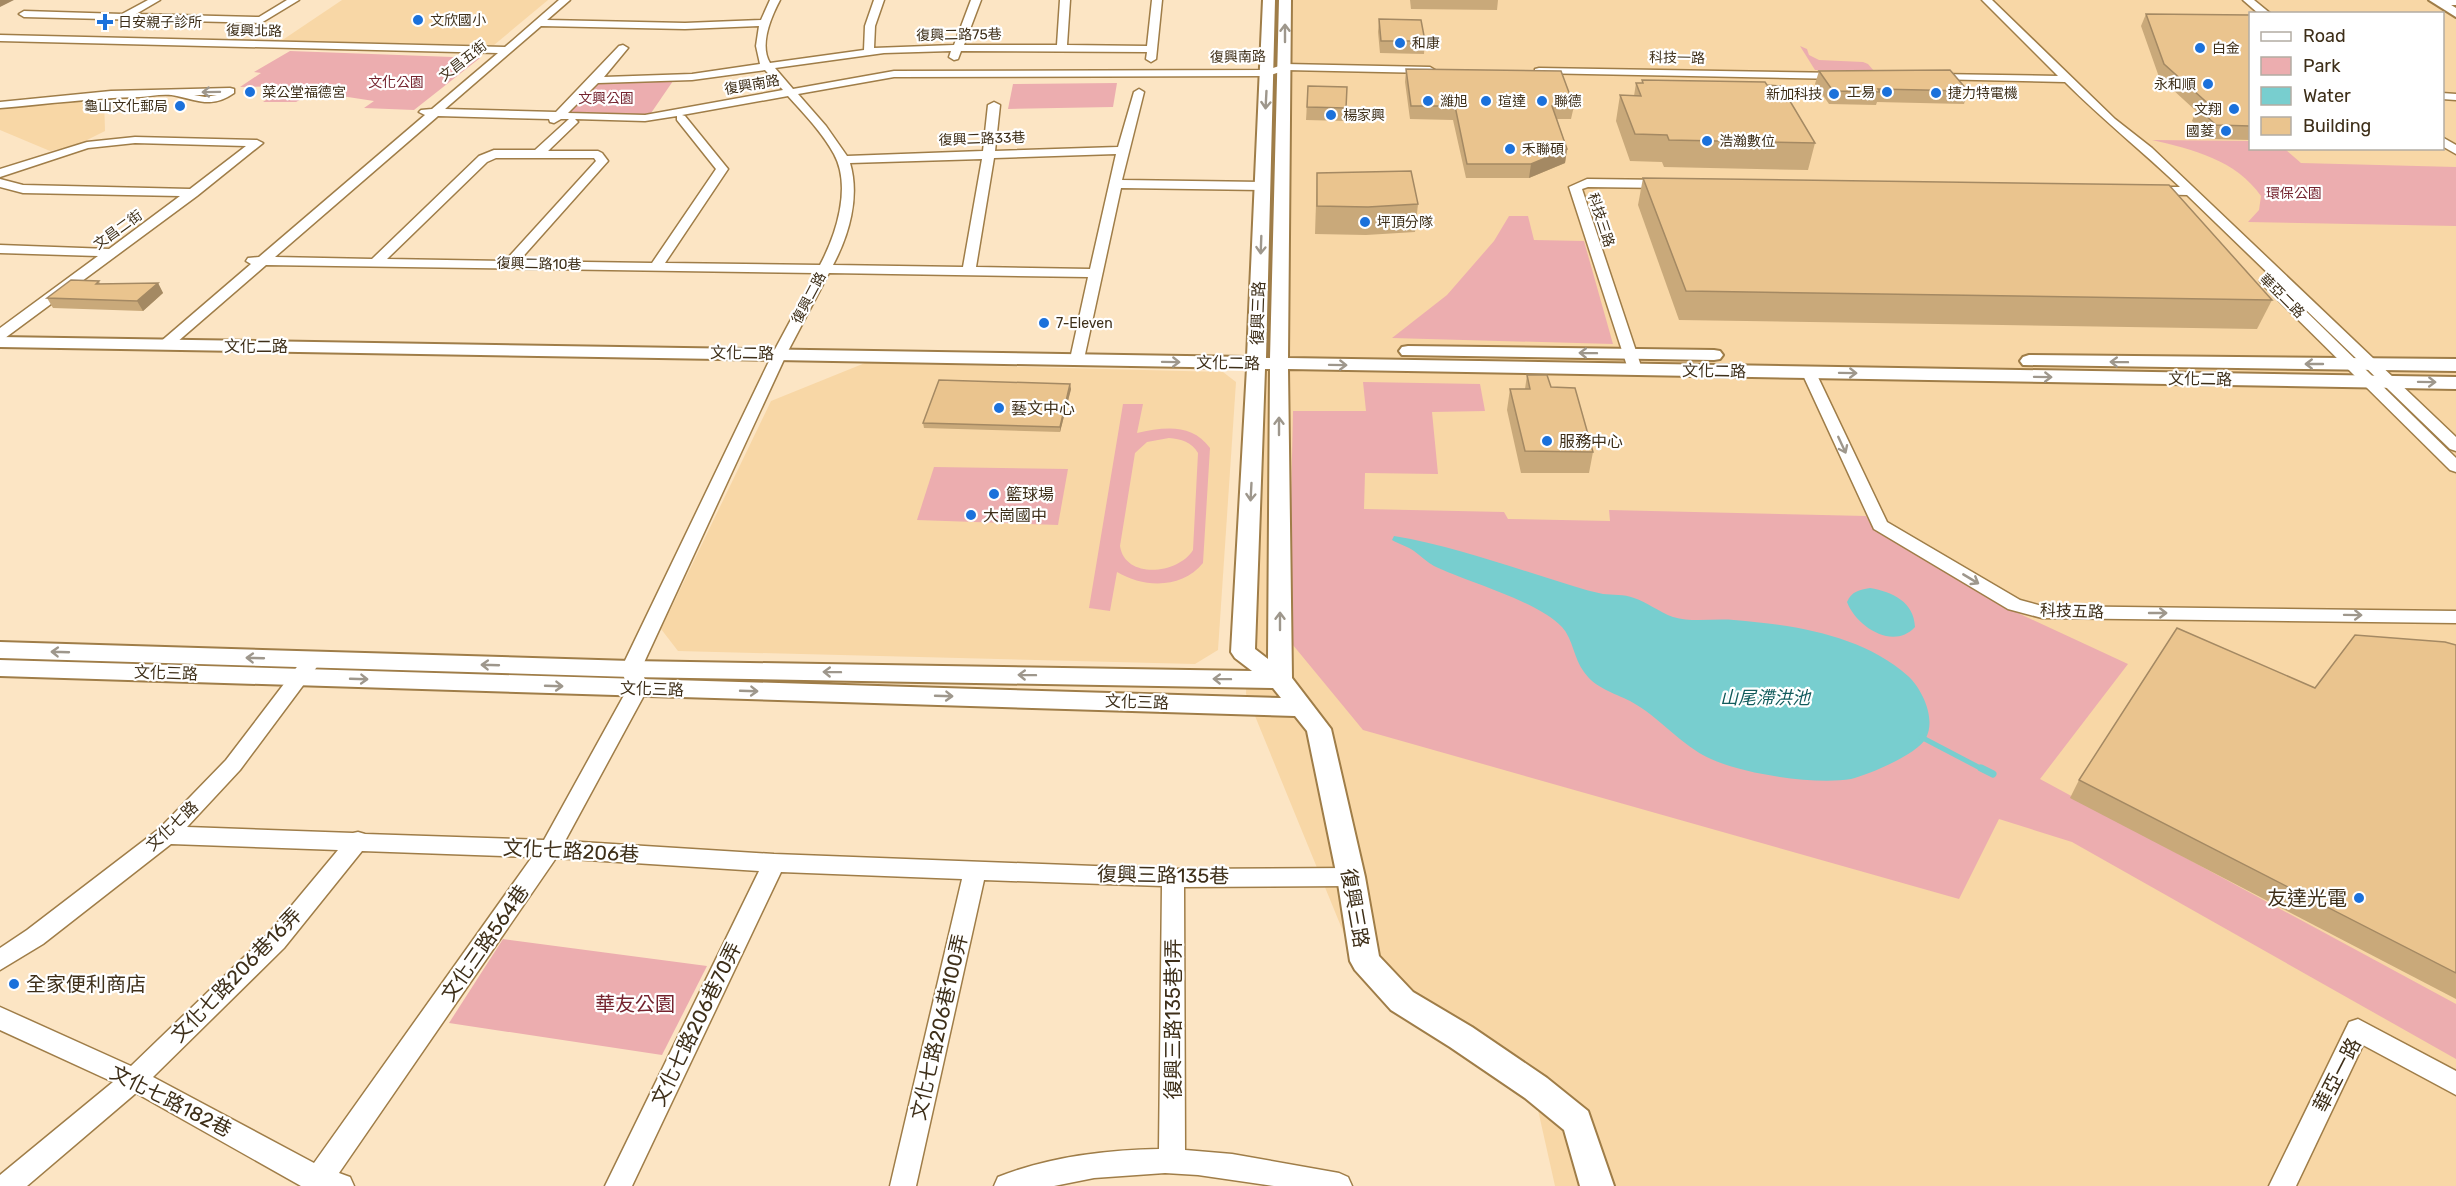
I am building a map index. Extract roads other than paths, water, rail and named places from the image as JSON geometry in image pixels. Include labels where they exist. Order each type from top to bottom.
[{"type":"street","points":[[76,42],[155,0]]},
{"type":"street","points":[[44,5],[24,14],[261,20],[294,0]]},
{"type":"street","name":"文昌五街","points":[[165,339],[258,261],[424,115],[566,0]]},
{"type":"street","points":[[768,68],[761,54],[765,23],[775,0]]},
{"type":"street","points":[[869,52],[870,26],[879,0]]},
{"type":"street","points":[[948,74],[976,0]]},
{"type":"street","points":[[1062,48],[1065,0]]},
{"type":"street","points":[[1150,76],[1158,0]]},
{"type":"street","name":"復興三路","points":[[1269,0],[1268,76],[1262,186],[1280,680]]},
{"type":"street","name":"復興三路","points":[[1285,0],[1284,134],[1243,652],[1280,680],[1319,729],[1351,877],[1365,961],[1402,1001],[1536,1088],[1577,1121],[1597,1186]]},
{"type":"street","name":"華亞二路","points":[[1987,0],[2111,121],[2134,149],[2183,191],[2369,373],[2456,467]]},
{"type":"street","points":[[2247,0],[2263,12]]},
{"type":"street","points":[[2438,2],[2456,2]]},
{"type":"street","points":[[2438,2],[2456,13]]},
{"type":"street","points":[[540,23],[685,26],[765,23]]},
{"type":"street","name":"復興北路","points":[[0,40],[500,53]]},
{"type":"street","points":[[556,118],[595,80],[623,48]]},
{"type":"street","name":"復興二路75巷","points":[[595,80],[692,77],[869,52],[958,48],[1152,49]]},
{"type":"street","points":[[1285,67],[1446,70]]},
{"type":"street","name":"復興南路","points":[[424,115],[645,118],[897,78],[1268,76],[1285,67]]},
{"type":"street","name":"復興二路","points":[[634,679],[783,348],[825,271],[846,215],[848,197],[843,160],[832,141],[768,68]]},
{"type":"street","name":"科技一路","points":[[1527,71],[1847,76]]},
{"type":"street","name":"復興南路","points":[[833,88],[894,74],[1150,76]]},
{"type":"street","points":[[1918,77],[2068,79]]},
{"type":"street","points":[[1079,353],[1123,150],[1139,92]]},
{"type":"street","points":[[0,105],[72,96],[178,93]]},
{"type":"street","name":"復興南路","points":[[556,118],[572,122],[644,124],[792,95]]},
{"type":"street","points":[[969,272],[989,154],[994,105]]},
{"type":"street","points":[[656,266],[722,169],[681,118]]},
{"type":"street","points":[[538,154],[572,122]]},
{"type":"street","points":[[1265,133],[1284,134]]},
{"type":"street","name":"文昌二街","points":[[0,173],[87,145],[135,140],[257,142],[193,193],[2,334]]},
{"type":"street","name":"復興二路33巷","points":[[843,160],[1123,150]]},
{"type":"street","points":[[376,262],[483,159],[494,154],[598,155],[602,161],[509,264]]},
{"type":"street","points":[[0,183],[23,189],[193,193]]},
{"type":"street","name":"科技三路","points":[[1632,361],[1575,187],[1587,183],[1682,184]]},
{"type":"street","points":[[1116,184],[1262,186]]},
{"type":"street","points":[[2141,191],[2183,191]]},
{"type":"street","name":"華亞二路","points":[[2183,191],[2350,364]]},
{"type":"street","points":[[0,249],[113,252]]},
{"type":"street","name":"復興二路10巷","points":[[258,261],[656,266],[825,271],[1097,273]]},
{"type":"street","name":"文化二路","points":[[2,334],[165,339],[1268,357],[2350,364],[2389,382],[2456,383]]},
{"type":"street","name":"文化二路","points":[[1632,361],[1809,373],[2369,373],[2456,365]]},
{"type":"street","name":"科技五路","points":[[1809,373],[1880,525],[2014,605],[2042,612],[2456,617]]},
{"type":"street","points":[[2389,382],[2456,446]]},
{"type":"street","name":"文化三路","points":[[0,650],[307,669]]},
{"type":"street","name":"文化三路","points":[[0,668],[307,669],[634,679],[1303,707]]},
{"type":"street","name":"文化七路","points":[[0,960],[35,937],[167,834],[233,765],[307,669]]},
{"type":"street","name":"文化三路","points":[[634,679],[1280,680]]},
{"type":"street","name":"文化三路564巷","points":[[324,1184],[550,849],[634,679]]},
{"type":"street","name":"文化七路206巷","points":[[167,834],[550,849],[774,863],[975,868]]},
{"type":"street","name":"文化七路206巷16弄","points":[[7,1186],[134,1078],[276,940],[358,840]]},
{"type":"street","name":"文化七路206巷70弄","points":[[618,1186],[774,863]]},
{"type":"street","name":"復興三路135巷","points":[[975,868],[1173,878],[1351,877]]},
{"type":"street","name":"文化七路206巷100弄","points":[[903,1186],[975,868]]},
{"type":"street","name":"復興三路135巷1弄","points":[[1172,1160],[1173,878]]},
{"type":"street","name":"文化七路182巷","points":[[0,1018],[57,1046],[134,1078],[324,1184]]},
{"type":"street","name":"華亞一路","points":[[2282,1186],[2358,1030],[2456,1084]]},
{"type":"street","points":[[1007,1186],[1092,1165],[1172,1160],[1232,1166],[1339,1186]]},
{"type":"water","name":"山尾滯洪池","points":[[1394,536],[1462,551],[1603,594],[1630,597],[1681,619],[1734,620],[1780,625],[1826,634],[1849,642],[1890,662],[1908,676],[1923,697],[1929,714],[1929,730],[1926,738],[1913,751],[1869,773],[1851,779],[1818,781],[1780,777],[1760,774],[1711,759],[1680,739],[1641,708],[1605,690],[1588,678],[1566,632],[1551,618],[1520,600],[1434,566],[1411,549],[1392,540]]},
{"type":"water","points":[[1870,588],[1887,592],[1901,600],[1911,611],[1915,627],[1906,634],[1896,637],[1886,636],[1867,627],[1858,619],[1847,602],[1851,595],[1862,589]]},
{"type":"waterway","points":[[1921,737],[1984,770]]},
{"type":"waterway","points":[[1981,768],[1993,774]]},
{"type":"place","name":"文欣國小","points":[[418,20]]},
{"type":"place","name":"日安親子診所","points":[[105,22]]},
{"type":"place","name":"和康","points":[[1400,43]]},
{"type":"place","name":"白金","points":[[2200,48]]},
{"type":"place","name":"永和順","points":[[2208,84]]},
{"type":"place","name":"菜公堂福德宮","points":[[250,92]]},
{"type":"place","name":"工易","points":[[1887,92]]},
{"type":"place","name":"捷力特電機","points":[[1936,93]]},
{"type":"place","name":"新加科技","points":[[1834,94]]},
{"type":"place","name":"濰旭","points":[[1428,101]]},
{"type":"place","name":"瑄達","points":[[1486,101]]},
{"type":"place","name":"聯德","points":[[1542,101]]},
{"type":"place","name":"龜山文化郵局","points":[[180,106]]},
{"type":"place","name":"文翔","points":[[2234,109]]},
{"type":"place","name":"楊家興","points":[[1331,115]]},
{"type":"place","name":"國菱","points":[[2226,131]]},
{"type":"place","name":"浩瀚數位","points":[[1707,141]]},
{"type":"place","name":"禾聯碩","points":[[1510,149]]},
{"type":"place","name":"坪頂分隊","points":[[1365,222]]},
{"type":"place","name":"7-Eleven","points":[[1044,323]]},
{"type":"place","name":"藝文中心","points":[[999,408]]},
{"type":"place","name":"服務中心","points":[[1547,441]]},
{"type":"place","name":"籃球場","points":[[994,494]]},
{"type":"place","name":"大崗國中","points":[[971,515]]},
{"type":"place","name":"友達光電","points":[[2359,898]]},
{"type":"place","name":"全家便利商店","points":[[14,984]]},
{"type":"park label","name":"文化公園","points":[[396,82]]},
{"type":"park label","name":"文興公園","points":[[606,98]]},
{"type":"park label","name":"環保公園","points":[[2294,193]]},
{"type":"park label","name":"華友公園","points":[[635,1004]]}]
